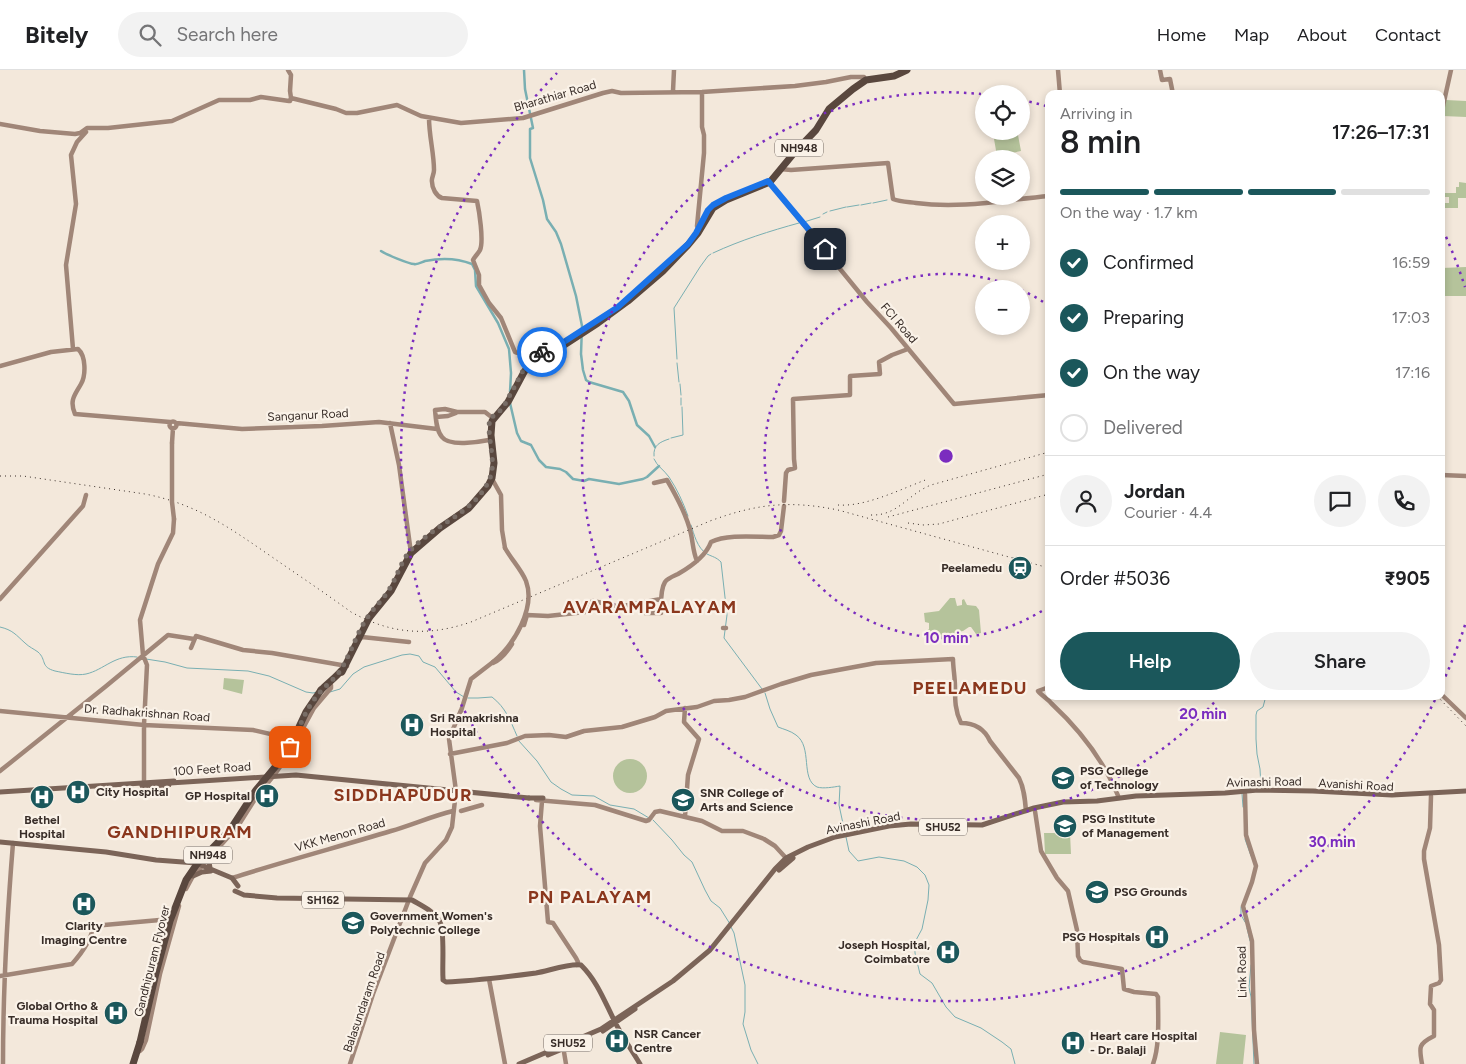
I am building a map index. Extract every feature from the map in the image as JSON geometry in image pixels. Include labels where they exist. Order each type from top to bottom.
[{"type":"highway","name":"NH948","points":[[491,476],[493,458],[489,440],[490,419],[510,397],[520,374],[534,355],[553,349],[582,332],[622,306],[658,276],[688,246],[713,208],[726,200],[769,182],[793,151],[815,130],[828,107],[852,88],[866,80],[903,70]]},
{"type":"highway","name":"NH948","points":[[866,80],[894,76],[907,70]]},
{"type":"highway","name":"NH948","points":[[330,683],[363,624],[389,591],[410,552],[443,524],[468,507],[484,489],[491,476],[494,458],[490,428]]},
{"type":"highway","name":"Gandhipuram Flyover","points":[[140,1046],[156,973],[168,930],[186,880],[196,864],[230,830],[256,790],[280,761],[292,742],[306,712],[330,683]]},
{"type":"highway","name":"NH948","points":[[133,1064],[140,1046]]},
{"type":"highway","name":"NH948","points":[[138,1064],[140,1046]]},
{"type":"main road","points":[[144,784],[296,775],[537,799]]},
{"type":"main road","name":"100 Feet Road","points":[[0,793],[269,776]]},
{"type":"main road","name":"Avinashi Road","points":[[966,827],[982,826],[1052,803],[1097,801],[1145,795],[1243,793]]},
{"type":"main road","name":"Avanishi Road","points":[[1035,811],[1064,804],[1243,793],[1398,796],[1466,793]]},
{"type":"main road","name":"Avinashi Road","points":[[731,926],[775,869],[786,858],[817,844],[897,825],[983,828],[1035,811]]},
{"type":"main road","name":"Avinashi Road","points":[[519,1064],[590,1038],[674,983],[706,955],[778,871],[790,860],[841,837]]},
{"type":"main road","name":"SH162","points":[[0,842],[106,852],[197,865],[233,878]]},
{"type":"main road","points":[[193,876],[210,870],[210,856]]},
{"type":"main road","name":"SH162","points":[[210,870],[228,878],[237,888],[244,892],[277,896],[411,899]]},
{"type":"main road","points":[[233,878],[237,888]]},
{"type":"main road","points":[[411,899],[427,908],[440,922],[442,931],[443,980],[449,982],[532,973],[578,963],[595,982],[640,1062]]},
{"type":"main road","name":"Avinashi Road","points":[[527,1064],[563,1047]]},
{"type":"street","points":[[288,70],[291,75],[291,98]]},
{"type":"street","points":[[673,91],[674,70]]},
{"type":"street","points":[[1058,70],[1060,90]]},
{"type":"street","points":[[1160,70],[1162,80],[1170,79],[1172,90]]},
{"type":"street","points":[[1445,96],[1451,70]]},
{"type":"street","name":"Bharathiar Road","points":[[0,124],[40,131],[75,134],[91,128],[172,121],[219,100],[250,100],[261,97],[289,101],[291,98],[346,113],[357,113],[397,105],[421,116],[460,123],[517,119],[609,92],[702,92],[808,85],[864,77],[866,80]]},
{"type":"street","points":[[699,230],[704,153],[702,92]]},
{"type":"street","points":[[429,118],[429,135],[434,172],[431,181],[436,194],[440,198],[477,200],[481,226],[481,248],[473,260],[479,275],[479,285],[489,303],[501,318],[515,352],[534,355]]},
{"type":"street","points":[[0,366],[36,356],[74,349],[66,265],[76,204],[71,155],[83,133],[91,128]]},
{"type":"street","points":[[780,169],[888,164],[892,197],[895,200],[938,206],[1045,196]]},
{"type":"street","name":"FCI Road","points":[[769,182],[867,302],[954,404],[1045,395]]},
{"type":"street","name":"Sanganur Road","points":[[74,349],[82,352],[84,363],[82,381],[73,400],[75,414],[242,429],[378,422],[437,429],[442,438],[447,441],[473,442],[489,440]]},
{"type":"street","points":[[628,605],[643,612],[661,613],[664,583],[697,561],[707,552],[711,542],[726,538],[778,536],[781,531],[786,473],[788,470],[796,468],[794,459],[793,399],[850,395],[850,376],[880,374],[879,362],[908,349]]},
{"type":"street","points":[[437,429],[435,410],[486,412],[494,416]]},
{"type":"street","points":[[436,417],[448,416],[457,412]]},
{"type":"street","points":[[390,423],[399,465],[410,552]]},
{"type":"street","points":[[144,784],[146,663],[141,657],[140,620],[158,564],[174,528],[172,502],[173,424]]},
{"type":"street","points":[[1445,475],[1466,476]]},
{"type":"street","points":[[456,790],[451,754],[451,738],[459,720],[468,686],[472,677],[506,650],[526,614],[528,594],[526,580],[505,548],[502,530],[501,495],[491,476]]},
{"type":"street","points":[[654,483],[667,480],[676,495],[689,527],[697,561]]},
{"type":"street","points":[[0,599],[83,506],[86,495]]},
{"type":"street","points":[[492,662],[498,660],[507,651],[523,626],[527,615],[548,616],[585,612],[588,604],[593,601],[616,606],[661,600]]},
{"type":"street","points":[[0,771],[168,635],[194,639],[196,636],[243,650],[272,653],[330,683]]},
{"type":"street","points":[[330,683],[311,701],[292,739],[269,776],[232,834],[210,856],[197,865],[175,918],[160,974],[146,1040],[142,1049],[138,1043],[152,984],[169,920],[188,873],[229,830],[252,793],[269,776],[296,743],[311,712],[362,637],[409,642]]},
{"type":"street","points":[[191,648],[194,639]]},
{"type":"street","points":[[451,754],[507,743],[525,736],[549,735],[566,737],[584,731],[622,726],[655,717],[666,711],[745,697],[799,678],[875,663],[953,658],[954,700],[958,716],[961,722],[973,723],[987,734],[990,741],[1019,778],[1025,796],[1026,811]]},
{"type":"street","points":[[1045,688],[1038,691],[1045,697]]},
{"type":"street","points":[[1445,698],[1466,718]]},
{"type":"street","points":[[1048,700],[1088,743],[1110,776],[1119,798]]},
{"type":"street","points":[[684,708],[684,722],[699,739],[688,775],[685,816]]},
{"type":"street","name":"Dr. Radhakrishnan Road","points":[[0,711],[144,725],[253,730],[292,739]]},
{"type":"street","points":[[451,754],[456,790]]},
{"type":"street","name":"100 Feet Road","points":[[269,776],[296,774],[456,790]]},
{"type":"street","name":"100 Feet Road","points":[[269,776],[295,776],[456,790]]},
{"type":"street","points":[[456,790],[595,806],[646,821],[655,812],[660,811],[685,816],[702,821],[722,831],[743,831],[753,835],[775,846],[786,858]]},
{"type":"street","name":"Balasundaram Road","points":[[352,1064],[386,964],[414,890],[426,863],[449,834],[452,826],[456,790]]},
{"type":"street","name":"Link Road","points":[[1243,793],[1246,835],[1256,866],[1243,906],[1252,941],[1254,1030],[1257,1064]]},
{"type":"street","points":[[1422,1064],[1421,1044],[1434,1036],[1434,1010],[1430,1004],[1431,986],[1440,983],[1441,980],[1439,945],[1426,859],[1431,828],[1432,794]]},
{"type":"street","points":[[537,799],[548,922],[553,923],[578,963]]},
{"type":"street","points":[[461,810],[482,805]]},
{"type":"street","points":[[1035,811],[1041,851],[1057,878],[1068,891],[1077,930],[1078,956],[1080,960],[1122,969],[1124,989],[1156,994],[1158,997],[1158,1034],[1153,1064]]},
{"type":"street","name":"VKK Menon Road","points":[[233,878],[396,830],[433,816],[453,812]]},
{"type":"street","points":[[3,1064],[2,976],[13,843]]},
{"type":"street","points":[[2,976],[72,964],[79,956],[92,933],[93,926],[175,918]]},
{"type":"street","points":[[488,977],[505,1064]]},
{"type":"street","points":[[563,1047],[566,1064]]},
{"type":"green space","points":[[1446,100],[1466,101],[1466,117],[1445,116]]},
{"type":"green space","points":[[994,140],[1019,140],[1021,150],[996,150]]},
{"type":"green space","points":[[1459,182],[1466,183],[1466,198],[1458,198],[1458,208],[1445,208],[1445,203],[1449,203],[1449,197],[1445,197],[1445,193],[1456,193],[1456,187],[1459,187]]},
{"type":"green space","points":[[1466,267],[1466,296],[1445,296],[1445,268]]},
{"type":"green space","points":[[950,598],[955,598],[957,606],[962,605],[962,600],[964,599],[967,605],[976,606],[979,610],[981,633],[976,634],[969,627],[958,632],[957,639],[927,640],[926,631],[929,629],[929,623],[925,622],[924,613],[939,611]]},
{"type":"green space","points":[[224,678],[244,680],[242,694],[223,689]]},
{"type":"green space","points":[[630,759],[642,764],[647,776],[642,788],[630,793],[618,788],[613,776],[618,764]]},
{"type":"green space","points":[[1044,833],[1070,833],[1071,854],[1045,854]]},
{"type":"green space","points":[[1220,1032],[1246,1035],[1243,1064],[1216,1064]]},
{"type":"waterway","points":[[524,70],[525,89],[533,128],[530,129],[530,158],[547,219],[556,232],[561,244],[576,296],[582,326],[581,354],[586,380],[623,392],[629,401],[637,425],[649,436],[655,447]]},
{"type":"waterway","points":[[873,203],[887,200]]},
{"type":"waterway","points":[[861,205],[871,203]]},
{"type":"waterway","points":[[847,207],[859,205]]},
{"type":"waterway","points":[[830,211],[846,207]]},
{"type":"waterway","points":[[823,214],[827,212]]},
{"type":"waterway","points":[[804,222],[820,217]]},
{"type":"waterway","points":[[713,253],[756,236],[799,223]]},
{"type":"waterway","points":[[381,251],[411,264],[443,259],[472,264],[475,270],[476,286],[498,323],[509,349],[510,392]]},
{"type":"waterway","points":[[677,359],[674,308],[700,267],[711,254]]},
{"type":"waterway","points":[[677,363],[679,382]]},
{"type":"waterway","points":[[680,384],[681,395]]},
{"type":"waterway","points":[[681,398],[681,405]]},
{"type":"waterway","points":[[510,403],[517,433],[521,441],[531,445],[539,460],[546,467],[560,469],[573,479],[584,481],[589,479],[619,484],[643,479],[659,466]]},
{"type":"waterway","points":[[671,438],[683,435],[682,407]]},
{"type":"waterway","points":[[654,456],[658,444],[669,439]]},
{"type":"waterway","points":[[654,459],[672,482],[688,516]]},
{"type":"waterway","points":[[691,525],[696,541],[701,548],[721,562],[727,615],[724,638],[762,689]]},
{"type":"waterway","points":[[0,627],[17,635],[41,655],[47,667],[55,671],[82,675],[122,658],[137,657]]},
{"type":"waterway","points":[[330,692],[340,689],[353,674],[364,667],[410,654],[419,656],[423,662],[435,667],[456,692],[464,697]]},
{"type":"waterway","points":[[146,659],[187,668],[248,671],[269,676],[306,692],[317,692]]},
{"type":"waterway","points":[[765,693],[778,727],[789,731],[801,740],[806,755],[807,770],[812,783],[819,788],[840,786],[839,805],[845,833]]},
{"type":"waterway","points":[[468,698],[492,697],[504,710],[517,736]]},
{"type":"waterway","points":[[1242,790],[1261,787],[1257,754],[1256,715],[1257,711],[1263,707],[1265,700]]},
{"type":"waterway","points":[[518,740],[537,761],[551,782],[561,789],[572,795],[594,796],[610,805],[634,809],[649,818]]},
{"type":"waterway","points":[[1242,794],[1243,807]]},
{"type":"waterway","points":[[653,820],[692,862],[711,901],[720,908],[730,924]]},
{"type":"waterway","points":[[846,837],[849,851],[858,861],[879,857],[904,861],[917,867],[925,875],[929,885],[928,900],[922,929],[915,942],[915,953],[920,974],[932,983],[946,1007],[955,1017],[981,1028],[1011,1049],[1015,1064]]},
{"type":"waterway","points":[[1245,839],[1251,856]]},
{"type":"waterway","points":[[1241,907],[1241,915],[1245,922]]},
{"type":"waterway","points":[[731,927],[734,933],[745,985],[743,1024],[751,1050],[758,1064]]},
{"type":"waterway","points":[[1247,928],[1250,941]]},
{"type":"waterway","points":[[1251,965],[1249,987],[1254,1064]]},
{"type":"railway","points":[[871,515],[889,512],[931,485],[1045,453]]},
{"type":"railway","points":[[888,517],[1045,475]]},
{"type":"railway","points":[[0,476],[23,476],[145,494],[181,504],[212,518],[257,546],[351,612],[380,625],[410,631],[439,630],[471,622],[710,521],[758,507],[773,505],[804,505],[838,510],[1045,567]]},
{"type":"railway","points":[[838,505],[849,505],[872,500],[928,479]]},
{"type":"railway","points":[[908,523],[923,525],[939,524],[1045,495]]},
{"type":"railway","points":[[1441,700],[1466,726]]},
{"type":"way so far","points":[[290,747],[306,712],[319,693],[337,676],[363,624],[389,591],[410,551],[448,520],[468,507],[484,489],[491,475],[493,462],[489,436],[490,418],[504,406],[531,356],[542,352]]},
{"type":"place","name":"Peelamedu","points":[[1020,568]]},
{"type":"place","name":"Sri Ramakrishna Hospital","points":[[412,725]]},
{"type":"place","name":"PSG College of Technology","points":[[1063,778]]},
{"type":"place","name":"City Hospital","points":[[78,792]]},
{"type":"place","name":"GP Hospital","points":[[267,796]]},
{"type":"place","name":"Bethel Hospital","points":[[42,797]]},
{"type":"place","name":"SNR College of Arts and Science","points":[[683,800]]},
{"type":"place","name":"PSG Institute of Management","points":[[1065,826]]},
{"type":"place","name":"PSG Grounds","points":[[1097,892]]},
{"type":"place","name":"Clarity Imaging Centre","points":[[84,904]]},
{"type":"place","name":"Government Women's Polytechnic College","points":[[353,923]]},
{"type":"place","name":"PSG Hospitals","points":[[1157,937]]},
{"type":"place","name":"Joseph Hospital, Coimbatore","points":[[948,952]]},
{"type":"place","name":"Global Ortho & Trauma Hospital","points":[[116,1013]]},
{"type":"place","name":"NSR Cancer Centre","points":[[617,1041]]},
{"type":"place","name":"Heart care Hospital - Dr. Balaji","points":[[1073,1043]]},
{"type":"district","name":"AVARAMPALAYAM","points":[[650,607]]},
{"type":"district","name":"PEELAMEDU","points":[[970,688]]},
{"type":"district","name":"SIDDHAPUDUR","points":[[403,795]]},
{"type":"district","name":"GANDHIPURAM","points":[[180,832]]},
{"type":"district","name":"PN PALAYAM","points":[[590,897]]},
{"type":"route","points":[[542,352],[556,347],[600,320],[624,302],[688,244],[708,210],[713,205],[768,181],[825,249]]}]
